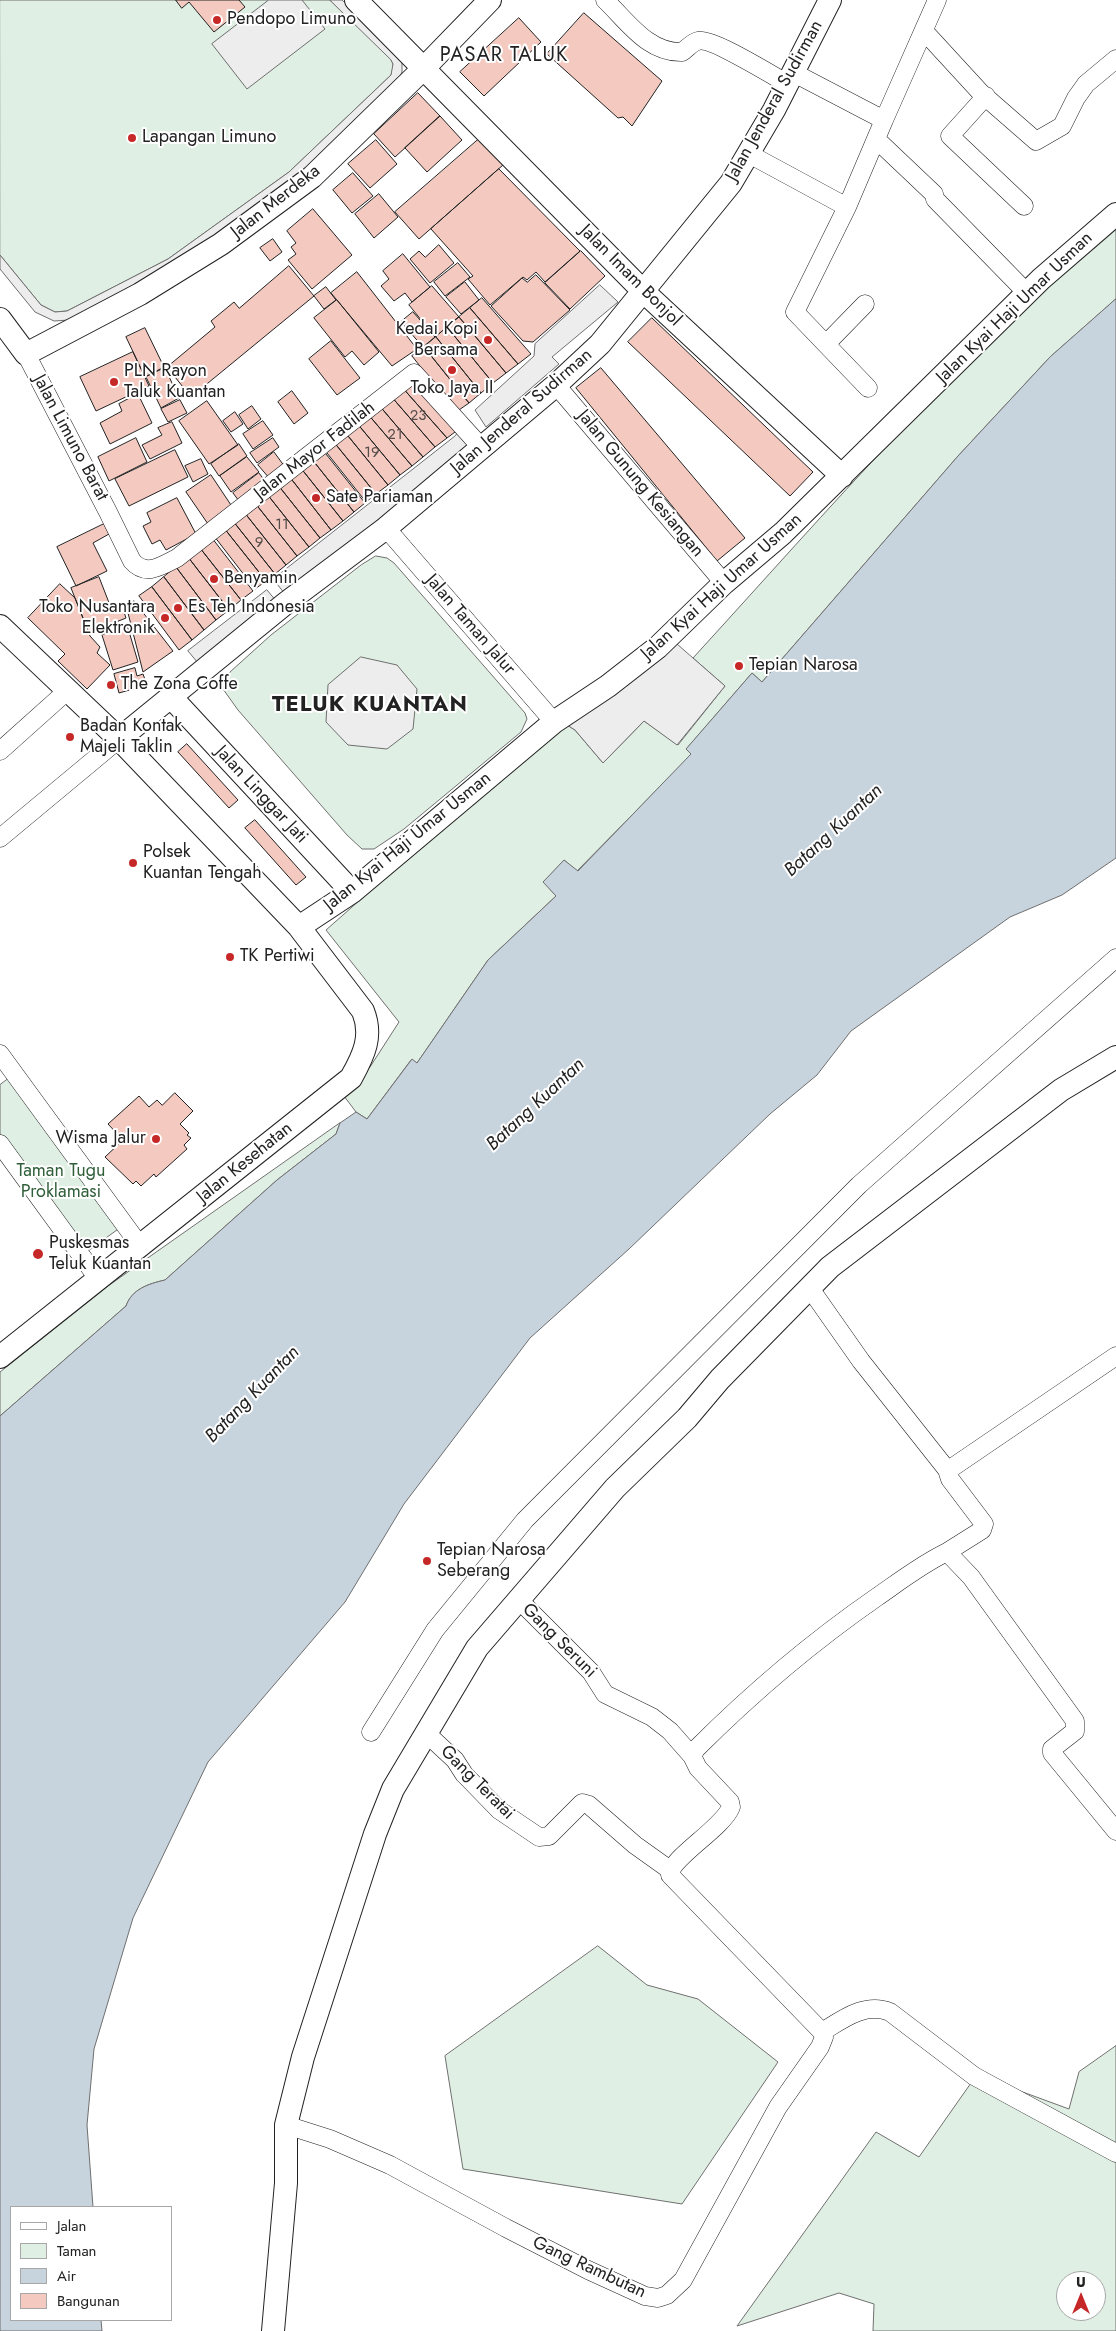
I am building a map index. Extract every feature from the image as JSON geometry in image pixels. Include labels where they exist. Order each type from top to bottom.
[{"type":"street","name":"Jalan Imam Bonjol","points":[[356,0],[644,292],[842,476]]},
{"type":"street","name":"Jalan Merdeka","points":[[26,354],[140,294],[221,244],[312,177],[424,68],[490,0]]},
{"type":"street","points":[[605,0],[652,46],[664,51],[682,52],[697,40],[704,40],[884,120]]},
{"type":"street","name":"Jalan Jenderal Sudirman","points":[[119,740],[286,603],[386,528],[556,385],[600,344],[731,183],[791,78],[830,0]]},
{"type":"street","points":[[868,388],[795,312],[847,207],[937,0]]},
{"type":"street","points":[[924,31],[986,96],[1036,141],[1062,126],[1076,98],[1086,84],[1116,59]]},
{"type":"street","points":[[986,96],[950,136],[1024,206]]},
{"type":"street","points":[[876,139],[934,194],[935,199],[1027,293]]},
{"type":"street","points":[[749,154],[847,207]]},
{"type":"street","name":"Jalan Kyai Haji Umar Usman","points":[[299,927],[352,892],[554,722],[608,686],[658,647],[724,583],[783,534],[1027,293],[1116,214]]},
{"type":"street","points":[[826,344],[865,304]]},
{"type":"street","name":"Jalan Limuno Barat","points":[[0,319],[26,354],[132,561]]},
{"type":"street","name":"Jalan Mayor Fadilah","points":[[132,561],[136,566],[149,570],[177,558],[414,373],[481,447]]},
{"type":"street","name":"Jalan Gunung Kesiangan","points":[[556,385],[724,583]]},
{"type":"street","name":"Jalan Taman Jalur","points":[[386,528],[554,722]]},
{"type":"street","points":[[0,626],[119,740],[299,927]]},
{"type":"street","points":[[0,752],[66,691]]},
{"type":"street","name":"Jalan Linggar Jati","points":[[171,697],[352,892]]},
{"type":"street","points":[[0,838],[119,740]]},
{"type":"street","name":"Jalan Kesehatan","points":[[0,1357],[351,1078],[365,1051],[368,1028],[363,1011],[299,927]]},
{"type":"street","points":[[371,1732],[435,1630],[525,1520],[859,1184],[1116,958]]},
{"type":"street","points":[[273,2331],[286,2182],[286,2126],[303,2057],[375,1834],[393,1789],[477,1648],[615,1488],[687,1418],[720,1379],[830,1266],[1061,1090],[1116,1057]]},
{"type":"street","points":[[3,1065],[141,1246]]},
{"type":"street","points":[[0,1144],[99,1280]]},
{"type":"street","points":[[692,1756],[696,1749],[743,1702],[848,1617],[928,1561],[947,1552],[982,1530],[984,1524],[950,1479],[948,1471],[861,1361],[809,1287]]},
{"type":"street","points":[[948,1471],[1116,1356]]},
{"type":"street","points":[[947,1552],[971,1577],[1075,1721],[1074,1731],[1052,1749],[1052,1753],[1116,1831]]},
{"type":"street","name":"Gang Seruni","points":[[518,1599],[592,1672],[605,1694],[652,1717],[670,1731],[692,1756],[698,1768],[730,1802],[732,1807],[714,1830],[676,1862],[670,1870]]},
{"type":"street","name":"Gang Teratai","points":[[426,1732],[455,1760],[464,1774],[499,1810],[528,1832],[539,1837],[549,1836],[582,1803],[589,1805],[635,1845],[670,1870]]},
{"type":"street","points":[[670,1870],[671,1878],[822,2032],[855,2012],[880,2008],[890,2012],[974,2076],[1116,2153]]},
{"type":"street","name":"Gang Rambutan","points":[[286,2126],[330,2139],[390,2165],[588,2270],[645,2296],[658,2298],[667,2295],[683,2280],[778,2107],[820,2047],[824,2037],[822,2032]]},
{"type":"green space","name":"Lapangan Limuno","points":[[0,0],[330,0],[383,50],[390,58],[393,68],[391,75],[289,172],[168,259],[67,311],[55,312],[41,305],[0,255]]},
{"type":"green space","name":"Tepian Narosa","points":[[1116,223],[1116,299],[1050,357],[958,456],[762,682],[752,673],[688,747],[692,754],[577,871],[564,860],[544,882],[556,896],[488,960],[417,1063],[411,1060],[367,1119],[356,1112],[344,1096],[370,1067],[399,1022],[326,930],[445,825],[567,725],[575,730],[603,763],[644,721],[678,745],[725,686],[693,658],[950,379],[1059,273]]},
{"type":"green space","points":[[376,556],[387,558],[394,563],[525,713],[527,719],[521,732],[404,829],[374,849],[362,849],[347,835],[238,710],[223,689],[230,672],[271,635],[361,565]]},
{"type":"green space","name":"Taman Tugu Proklamasi","points":[[12,1076],[121,1227],[84,1254],[0,1138],[0,1085]]},
{"type":"green space","points":[[340,1123],[336,1134],[277,1180],[165,1280],[136,1291],[126,1306],[0,1416],[0,1372],[108,1286]]},
{"type":"green space","points":[[598,1946],[647,1985],[698,1999],[778,2062],[682,2204],[463,2169],[445,2056]]},
{"type":"green space","points":[[1116,2046],[1116,2331],[873,2331],[874,2304],[839,2293],[737,2326],[876,2132],[919,2157],[971,2083],[1020,2091],[1069,2109],[1079,2072]]},
{"type":"shaded area","points":[[269,0],[302,0],[325,29],[247,89],[212,44]]},
{"type":"shaded area","points":[[330,0],[342,0],[391,46],[402,63],[402,72],[398,81],[295,179],[172,267],[69,320],[54,321],[35,312],[0,269],[0,255],[41,305],[55,312],[67,311],[168,259],[289,172],[391,75],[393,64],[391,60]]},
{"type":"shaded area","points":[[600,285],[618,302],[552,357],[559,364],[486,427],[475,410],[534,356],[535,344]]},
{"type":"shaded area","points":[[459,431],[472,445],[285,594],[273,579]]},
{"type":"shaded area","points":[[267,590],[277,602],[198,663],[188,651]]},
{"type":"shaded area","points":[[677,644],[725,686],[677,745],[644,721],[603,763],[575,730],[567,725]]},
{"type":"shaded area","points":[[361,657],[397,665],[417,689],[413,729],[387,749],[348,745],[326,722],[328,685]]},
{"type":"water","name":"Batang Kuantan","points":[[1116,299],[1116,858],[1062,895],[1010,917],[851,1031],[817,1075],[770,1114],[629,1249],[530,1338],[404,1504],[345,1602],[208,1762],[133,1918],[94,2049],[87,2125],[93,2206],[10,2206],[10,2321],[101,2321],[102,2331],[0,2331],[0,1416],[126,1306],[136,1291],[165,1280],[277,1180],[336,1134],[340,1123],[356,1112],[367,1119],[412,1059],[417,1063],[488,960],[556,896],[543,882],[564,860],[578,871],[691,754],[686,749],[752,673],[762,682],[958,456],[1050,357]]},
{"type":"building","name":"Pendopo Limuno","points":[[176,0],[239,0],[245,7],[214,32],[189,2],[182,8]]},
{"type":"building","points":[[584,13],[662,81],[632,126],[623,117],[618,118],[547,54]]},
{"type":"building","points":[[519,18],[541,42],[484,96],[460,72]]},
{"type":"building","points":[[418,93],[440,116],[395,157],[374,134]]},
{"type":"building","points":[[440,116],[462,140],[427,172],[405,148]]},
{"type":"building","points":[[479,139],[503,165],[419,239],[395,212]]},
{"type":"building","points":[[376,140],[397,164],[370,188],[348,164]]},
{"type":"building","points":[[499,169],[580,251],[545,282],[536,272],[527,280],[523,277],[490,305],[468,279],[473,276],[431,229]]},
{"type":"building","points":[[353,173],[373,196],[352,213],[333,190]]},
{"type":"building","points":[[379,194],[398,217],[374,238],[355,214]]},
{"type":"building","points":[[313,209],[352,255],[312,289],[288,260],[296,254],[291,247],[296,243],[287,231]]},
{"type":"building","points":[[273,239],[282,252],[270,261],[260,248]]},
{"type":"building","points":[[439,245],[454,263],[430,283],[410,259],[419,251],[425,257]]},
{"type":"building","points":[[581,251],[605,276],[570,309],[545,283]]},
{"type":"building","points":[[403,254],[430,287],[412,302],[405,293],[394,301],[381,286],[389,279],[383,271]]},
{"type":"building","points":[[458,263],[470,277],[445,296],[434,282]]},
{"type":"building","points":[[289,266],[314,296],[191,397],[167,367],[215,327],[211,321],[234,302],[239,308]]},
{"type":"building","points":[[357,272],[417,349],[392,366],[331,293]]},
{"type":"building","points":[[536,275],[570,310],[533,342],[523,341],[491,306],[522,278],[527,282]]},
{"type":"building","points":[[465,282],[479,300],[461,314],[446,297]]},
{"type":"building","points":[[432,286],[459,317],[435,337],[409,305]]},
{"type":"building","points":[[326,287],[336,300],[324,309],[314,296]]},
{"type":"building","points":[[482,298],[531,354],[518,364],[470,308]]},
{"type":"building","points":[[337,300],[379,352],[364,365],[352,351],[345,357],[314,318]]},
{"type":"building","name":"Kedai Kopi Bersama","points":[[470,308],[518,364],[506,373],[459,317]]},
{"type":"building","points":[[413,312],[435,337],[423,347],[401,322]]},
{"type":"building","points":[[459,317],[506,373],[493,383],[447,327]]},
{"type":"building","points":[[652,318],[813,472],[790,496],[628,342]]},
{"type":"building","points":[[447,327],[493,383],[481,393],[436,337]]},
{"type":"building","points":[[145,328],[164,367],[145,377],[126,337]]},
{"type":"building","name":"Toko Jaya II","points":[[436,337],[481,393],[469,403],[424,347]]},
{"type":"building","points":[[331,341],[360,378],[337,395],[309,359]]},
{"type":"building","points":[[424,347],[469,403],[456,412],[412,356]]},
{"type":"building","name":"PLN Rayon Taluk Kuantan","points":[[133,352],[149,386],[96,411],[80,377]]},
{"type":"building","points":[[165,368],[179,398],[161,408],[146,377]]},
{"type":"building","points":[[601,368],[745,538],[717,561],[576,388]]},
{"type":"building","points":[[413,377],[459,429],[447,438],[401,386]]},
{"type":"building","points":[[401,386],[447,438],[435,447],[390,395]]},
{"type":"building","points":[[292,391],[308,413],[294,424],[278,402]]},
{"type":"building","points":[[138,394],[152,423],[110,444],[100,423],[122,411],[119,404]]},
{"type":"building","points":[[390,395],[435,447],[423,457],[378,404]]},
{"type":"building","points":[[180,400],[187,413],[168,422],[161,409]]},
{"type":"building","points":[[207,401],[238,445],[209,464],[179,421]]},
{"type":"building","points":[[378,404],[423,457],[412,466],[367,413]]},
{"type":"building","points":[[252,406],[261,419],[248,429],[239,415]]},
{"type":"building","points":[[235,412],[243,424],[231,432],[223,421]]},
{"type":"building","points":[[367,413],[412,466],[400,475],[356,422]]},
{"type":"building","points":[[263,421],[273,435],[253,449],[243,434]]},
{"type":"building","points":[[172,422],[182,443],[150,459],[142,445],[162,435],[158,428]]},
{"type":"building","points":[[356,422],[400,475],[388,485],[344,431]]},
{"type":"building","points":[[344,431],[388,485],[376,494],[333,441]]},
{"type":"building","points":[[136,438],[147,462],[109,481],[98,457]]},
{"type":"building","points":[[273,438],[279,447],[257,463],[250,453]]},
{"type":"building","points":[[333,441],[376,494],[366,502],[323,448]]},
{"type":"building","points":[[239,444],[247,456],[219,476],[211,464]]},
{"type":"building","points":[[322,449],[365,503],[354,512],[311,458]]},
{"type":"building","points":[[175,450],[188,477],[129,506],[115,479]]},
{"type":"building","points":[[274,452],[285,467],[270,479],[258,465]]},
{"type":"building","points":[[247,457],[259,472],[231,492],[220,476]]},
{"type":"building","points":[[311,458],[354,512],[343,521],[300,467]]},
{"type":"building","points":[[201,459],[208,474],[193,482],[185,466]]},
{"type":"building","name":"Sate Pariaman","points":[[300,467],[343,521],[331,530],[289,476]]},
{"type":"building","points":[[259,473],[265,481],[239,501],[233,493]]},
{"type":"building","points":[[211,475],[233,508],[208,524],[186,492]]},
{"type":"building","points":[[289,476],[331,530],[320,538],[278,485]]},
{"type":"building","points":[[278,485],[320,538],[309,547],[267,494]]},
{"type":"building","points":[[267,494],[309,547],[297,556],[255,503]]},
{"type":"building","points":[[177,498],[196,534],[166,550],[160,540],[152,544],[143,526],[151,522],[147,513]]},
{"type":"building","points":[[255,503],[297,556],[286,565],[244,512]]},
{"type":"building","points":[[244,512],[286,565],[275,574],[233,521]]},
{"type":"building","points":[[233,521],[275,574],[266,581],[224,528]]},
{"type":"building","points":[[104,524],[109,534],[93,543],[107,571],[76,586],[57,547]]},
{"type":"building","points":[[224,528],[266,581],[255,589],[214,536]]},
{"type":"building","points":[[212,538],[253,591],[241,600],[200,548]]},
{"type":"building","name":"Benyamin","points":[[200,548],[241,600],[229,610],[188,557]]},
{"type":"building","points":[[188,557],[229,610],[216,620],[176,567]]},
{"type":"building","points":[[176,567],[216,620],[204,630],[164,577]]},
{"type":"building","points":[[99,577],[113,613],[123,609],[126,618],[89,633],[71,588]]},
{"type":"building","name":"Es Teh Indonesia","points":[[164,577],[204,630],[192,640],[152,587]]},
{"type":"building","points":[[60,584],[75,598],[90,636],[100,647],[97,653],[110,665],[87,689],[58,661],[65,654],[28,618]]},
{"type":"building","name":"Toko Nusantara Elektronik","points":[[152,587],[192,640],[179,650],[139,596]]},
{"type":"building","points":[[134,601],[173,651],[143,672],[127,609]]},
{"type":"building","points":[[128,628],[138,662],[113,670],[102,635]]},
{"type":"building","points":[[135,668],[137,676],[143,674],[147,685],[119,693],[114,674]]},
{"type":"building","points":[[187,744],[238,800],[229,808],[178,752]]},
{"type":"building","points":[[255,820],[306,877],[296,885],[245,828]]},
{"type":"building","name":"Wisma Jalur","points":[[175,1093],[193,1111],[180,1124],[189,1133],[187,1135],[191,1138],[184,1145],[187,1149],[156,1177],[154,1174],[141,1186],[136,1181],[133,1184],[105,1157],[123,1140],[108,1124],[139,1096],[149,1107],[157,1100],[162,1105]]},
{"type":"place","name":"Pendopo Limuno","points":[[217,20]]},
{"type":"place","name":"Lapangan Limuno","points":[[132,138]]},
{"type":"place","name":"Kedai Kopi Bersama","points":[[488,340]]},
{"type":"place","name":"Toko Jaya II","points":[[452,370]]},
{"type":"place","name":"PLN Rayon Taluk Kuantan","points":[[114,382]]},
{"type":"place","name":"Sate Pariaman","points":[[316,498]]},
{"type":"place","name":"Benyamin","points":[[214,579]]},
{"type":"place","name":"Es Teh Indonesia","points":[[178,608]]},
{"type":"place","name":"Toko Nusantara Elektronik","points":[[165,618]]},
{"type":"place","name":"Tepian Narosa","points":[[739,666]]},
{"type":"place","name":"The Zona Coffe","points":[[111,685]]},
{"type":"place","name":"Badan Kontak Majeli Taklin","points":[[70,737]]},
{"type":"place","name":"Polsek Kuantan Tengah","points":[[133,863]]},
{"type":"place","name":"TK Pertiwi","points":[[230,957]]},
{"type":"place","name":"Wisma Jalur","points":[[156,1139]]},
{"type":"place","name":"Puskesmas Teluk Kuantan","points":[[38,1254]]},
{"type":"place","name":"Tepian Narosa Seberang","points":[[427,1561]]},
{"type":"district","name":"PASAR TALUK","points":[[504,56]]},
{"type":"district","name":"TELUK KUANTAN","points":[[370,706]]}]
